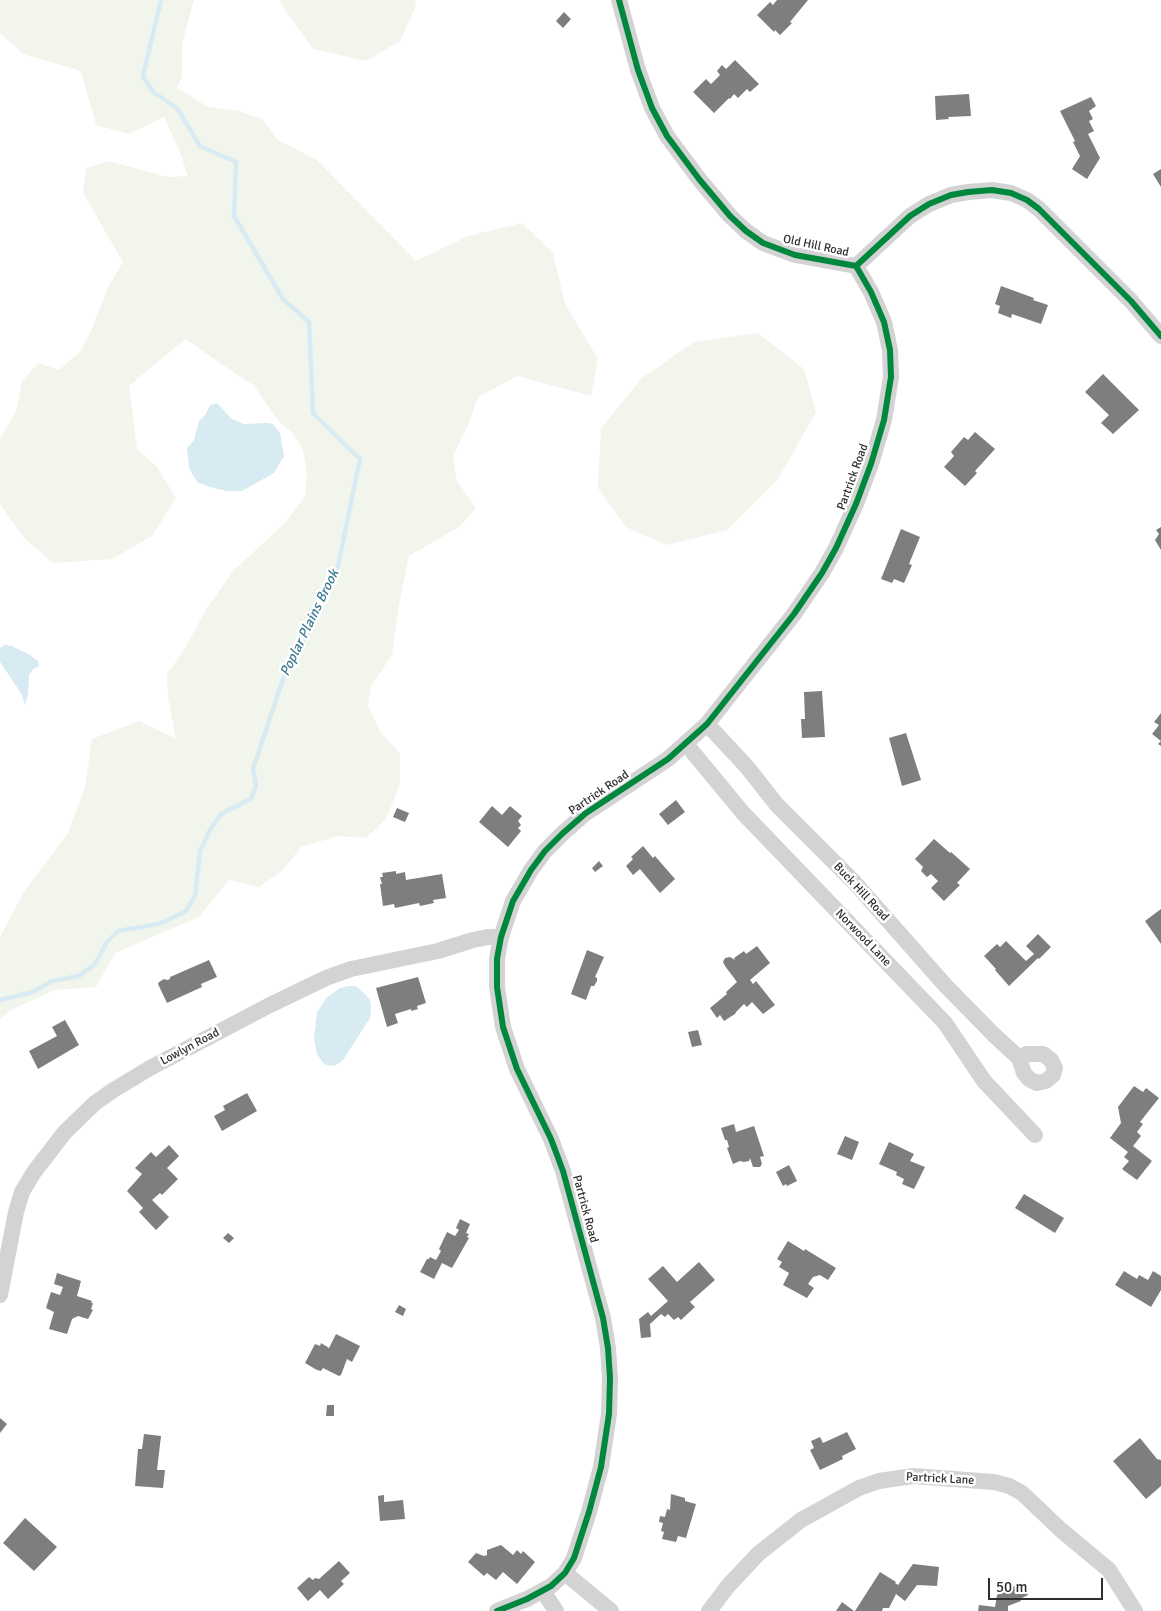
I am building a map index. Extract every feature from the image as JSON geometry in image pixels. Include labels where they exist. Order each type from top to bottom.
[{"type":"street","name":"Old Hill Road","points":[[619,0],[638,70],[659,124],[676,150],[730,216],[754,237],[780,250],[818,260],[856,266],[904,220],[929,204],[942,198],[968,192],[992,190],[1011,193],[1027,200],[1040,209],[1131,301],[1161,336]]},
{"type":"street","name":"Partrick Road","points":[[497,1611],[544,1591],[565,1573],[577,1551],[601,1468],[606,1442],[610,1378],[608,1348],[601,1311],[564,1171],[518,1069],[503,1027],[497,987],[497,959],[501,937],[510,909],[522,884],[538,859],[552,843],[586,813],[653,770],[686,744],[707,724],[794,614],[822,573],[847,526],[872,464],[887,407],[890,386],[887,331],[881,313],[856,266]]},
{"type":"street","name":"Buck Hill Road","points":[[707,724],[747,767],[777,805],[854,882],[958,998],[1019,1058]]},
{"type":"street","name":"Norwood Lane","points":[[686,744],[743,813],[945,1023],[984,1081],[1035,1135]]},
{"type":"street","name":"Lowlyn Road","points":[[0,1295],[16,1212],[22,1192],[34,1172],[65,1132],[101,1099],[158,1064],[326,978],[351,969],[438,951],[473,940],[501,937]]},
{"type":"street","name":"Partrick Lane","points":[[709,1611],[728,1586],[758,1554],[801,1520],[859,1488],[879,1481],[913,1476],[994,1482],[1009,1486],[1022,1493],[1061,1530],[1109,1570],[1135,1611]]},
{"type":"street","points":[[565,1573],[611,1611]]},
{"type":"street","points":[[544,1591],[556,1611]]},
{"type":"shaded area","points":[[0,0],[194,0],[182,44],[182,76],[177,88],[208,107],[239,111],[262,119],[278,140],[317,160],[416,261],[468,236],[522,223],[553,253],[565,304],[598,359],[591,396],[517,376],[478,397],[469,423],[453,456],[457,481],[476,508],[459,527],[409,556],[399,604],[392,655],[371,686],[368,706],[381,733],[400,753],[400,784],[386,819],[366,838],[338,836],[301,847],[283,870],[259,887],[229,880],[199,917],[115,953],[96,987],[54,990],[9,1011],[0,1019],[0,937],[25,890],[68,833],[85,787],[92,739],[139,721],[176,739],[168,697],[167,674],[184,650],[207,608],[234,570],[286,522],[305,497],[307,474],[303,450],[293,433],[280,423],[254,386],[185,339],[129,386],[137,449],[157,467],[176,498],[152,536],[112,559],[53,563],[24,538],[0,504],[0,438],[16,412],[22,381],[38,363],[59,370],[80,352],[92,329],[108,287],[123,262],[83,193],[86,168],[108,161],[168,177],[188,176],[180,152],[164,117],[129,134],[96,125],[81,71],[23,54],[0,33]]},
{"type":"shaded area","points":[[280,0],[416,0],[415,8],[400,41],[366,61],[313,49]]},
{"type":"shaded area","points":[[758,333],[804,369],[816,412],[778,479],[727,530],[667,545],[626,527],[598,488],[601,428],[642,378],[694,342]]},
{"type":"shaded area","points":[[217,403],[232,419],[244,424],[273,424],[280,433],[284,456],[274,473],[242,491],[227,491],[197,482],[189,468],[187,448],[194,440],[199,421],[206,414],[210,405]]},
{"type":"shaded area","points":[[4,645],[12,646],[38,661],[39,666],[33,669],[29,675],[28,694],[25,705],[21,693],[0,662],[0,648]]},
{"type":"shaded area","points":[[356,986],[370,1000],[370,1018],[343,1060],[335,1066],[326,1065],[317,1054],[314,1039],[317,1012],[327,997],[340,988]]},
{"type":"building","points":[[777,0],[808,0],[790,22],[792,23],[780,35],[775,30],[774,32],[757,15],[770,2],[773,5]]},
{"type":"building","points":[[564,12],[571,19],[563,28],[556,21]]},
{"type":"building","points":[[735,60],[759,84],[750,92],[747,89],[738,98],[734,94],[714,113],[693,92],[706,79],[711,84],[720,75],[717,71],[722,65],[726,69]]},
{"type":"building","points":[[969,94],[971,116],[948,117],[949,119],[936,120],[935,96]]},
{"type":"building","points":[[1091,97],[1096,106],[1089,111],[1093,119],[1089,121],[1094,131],[1088,134],[1100,158],[1087,179],[1072,169],[1080,156],[1073,142],[1075,141],[1060,111]]},
{"type":"building","points":[[1161,169],[1161,187],[1153,174]]},
{"type":"building","points":[[1001,286],[1048,305],[1041,324],[1012,314],[1011,318],[998,313],[1000,306],[995,304]]},
{"type":"building","points":[[1103,374],[1139,410],[1113,434],[1101,423],[1109,415],[1085,392]]},
{"type":"building","points":[[975,432],[995,449],[975,471],[977,473],[965,486],[944,467],[954,456],[951,452],[964,437],[968,440]]},
{"type":"building","points":[[1161,527],[1161,550],[1155,540],[1159,534],[1156,530]]},
{"type":"building","points":[[901,529],[920,537],[909,564],[912,565],[904,583],[894,579],[892,583],[881,579]]},
{"type":"building","points":[[822,691],[825,737],[802,738],[801,719],[805,719],[804,692]]},
{"type":"building","points":[[1161,713],[1161,741],[1152,734],[1159,725],[1154,722]]},
{"type":"building","points":[[906,733],[921,780],[902,786],[889,738]]},
{"type":"building","points":[[676,800],[685,812],[668,825],[659,814]]},
{"type":"building","points":[[492,806],[502,815],[510,806],[522,816],[518,821],[521,825],[518,828],[521,831],[508,847],[479,822]]},
{"type":"building","points":[[397,808],[409,813],[405,822],[393,817]]},
{"type":"building","points":[[934,839],[970,869],[957,883],[960,885],[944,901],[931,888],[938,881],[931,874],[927,877],[921,871],[923,867],[915,859]]},
{"type":"building","points":[[643,846],[653,858],[655,856],[675,879],[660,893],[640,869],[633,875],[626,866],[633,859],[631,857]]},
{"type":"building","points":[[599,861],[603,866],[595,872],[592,868]]},
{"type":"building","points":[[396,871],[396,874],[405,872],[406,880],[442,874],[446,898],[433,900],[434,903],[420,906],[419,903],[395,908],[394,904],[383,906],[380,877],[383,877],[382,873]]},
{"type":"building","points":[[1161,909],[1161,944],[1145,921]]},
{"type":"building","points":[[1038,934],[1051,947],[1009,986],[984,956],[997,944],[1000,947],[1006,941],[1026,961],[1034,954],[1026,946]]},
{"type":"building","points":[[757,946],[770,963],[750,980],[753,984],[756,981],[775,1005],[763,1014],[752,1002],[747,1007],[744,1004],[735,1014],[724,1021],[720,1015],[717,1018],[710,1008],[727,994],[726,992],[737,982],[723,962],[725,958],[730,957],[735,960],[734,958],[744,951],[746,954]]},
{"type":"building","points":[[587,950],[604,957],[595,977],[597,981],[594,986],[591,986],[586,1000],[571,994]]},
{"type":"building","points":[[209,960],[217,977],[201,984],[202,987],[167,1003],[158,984],[159,982],[164,979],[170,979],[170,977]]},
{"type":"building","points":[[418,977],[426,1003],[417,1006],[418,1009],[395,1014],[398,1023],[387,1027],[376,988]]},
{"type":"building","points":[[65,1020],[79,1045],[38,1069],[29,1051],[57,1036],[52,1027]]},
{"type":"building","points":[[698,1030],[702,1045],[692,1047],[688,1032]]},
{"type":"building","points":[[1134,1086],[1143,1092],[1146,1088],[1159,1098],[1140,1122],[1143,1124],[1137,1132],[1141,1136],[1133,1146],[1152,1161],[1137,1180],[1122,1169],[1129,1161],[1124,1157],[1128,1152],[1110,1138],[1121,1123],[1118,1107]]},
{"type":"building","points":[[247,1093],[257,1111],[222,1131],[214,1116],[225,1110],[223,1106]]},
{"type":"building","points":[[734,1124],[736,1132],[754,1126],[764,1156],[760,1157],[762,1164],[760,1167],[753,1167],[750,1158],[749,1161],[740,1161],[733,1164],[727,1148],[729,1147],[727,1140],[725,1140],[721,1128]]},
{"type":"building","points":[[845,1136],[859,1142],[852,1160],[837,1154]]},
{"type":"building","points":[[889,1142],[914,1154],[910,1161],[925,1167],[914,1189],[902,1184],[904,1179],[896,1175],[897,1172],[879,1164]]},
{"type":"building","points":[[169,1145],[179,1156],[167,1168],[178,1179],[162,1195],[160,1193],[152,1200],[169,1217],[156,1230],[139,1212],[143,1208],[127,1191],[142,1174],[135,1168],[151,1152],[156,1157]]},
{"type":"building","points":[[789,1165],[797,1181],[783,1186],[776,1172]]},
{"type":"building","points":[[1024,1194],[1064,1218],[1055,1233],[1015,1208]]},
{"type":"building","points":[[460,1219],[470,1224],[466,1233],[469,1234],[467,1237],[469,1238],[452,1268],[442,1263],[434,1279],[420,1272],[427,1259],[430,1257],[436,1260],[447,1232],[455,1236],[459,1230],[456,1228]]},
{"type":"building","points":[[228,1233],[234,1238],[229,1243],[223,1238]]},
{"type":"building","points":[[788,1241],[836,1268],[828,1280],[820,1275],[813,1277],[808,1284],[814,1288],[807,1298],[783,1285],[789,1273],[779,1267],[782,1262],[777,1259]]},
{"type":"building","points":[[699,1262],[715,1280],[690,1302],[695,1307],[681,1320],[678,1317],[674,1320],[668,1314],[665,1317],[661,1314],[650,1324],[651,1337],[641,1338],[639,1319],[648,1312],[651,1316],[668,1301],[648,1279],[663,1266],[677,1282]]},
{"type":"building","points":[[1124,1271],[1137,1279],[1139,1275],[1148,1280],[1153,1271],[1161,1276],[1161,1290],[1151,1307],[1115,1285]]},
{"type":"building","points":[[57,1273],[81,1281],[77,1296],[93,1303],[91,1309],[93,1310],[88,1319],[78,1316],[72,1319],[67,1334],[49,1329],[54,1312],[46,1308],[51,1292],[60,1295],[63,1287],[54,1284]]},
{"type":"building","points":[[399,1305],[406,1309],[403,1316],[395,1312]]},
{"type":"building","points":[[336,1334],[360,1346],[352,1362],[347,1359],[341,1375],[339,1376],[323,1368],[321,1371],[317,1370],[305,1363],[315,1344],[320,1346],[321,1343],[329,1348]]},
{"type":"building","points":[[327,1405],[334,1405],[334,1416],[326,1416]]},
{"type":"building","points":[[0,1418],[7,1424],[0,1433]]},
{"type":"building","points":[[847,1432],[856,1449],[842,1456],[843,1459],[820,1470],[810,1450],[814,1448],[811,1441],[820,1437],[823,1443]]},
{"type":"building","points":[[144,1434],[161,1436],[157,1470],[165,1470],[163,1488],[135,1486],[138,1449],[142,1449]]},
{"type":"building","points":[[1140,1438],[1157,1459],[1161,1460],[1161,1486],[1146,1499],[1113,1461]]},
{"type":"building","points":[[671,1494],[696,1504],[686,1538],[678,1536],[676,1542],[662,1539],[664,1532],[661,1531],[663,1523],[659,1522],[660,1516],[665,1517],[667,1509],[670,1510]]},
{"type":"building","points":[[384,1495],[384,1502],[403,1500],[405,1519],[380,1521],[378,1496]]},
{"type":"building","points":[[25,1518],[57,1547],[34,1571],[3,1543]]},
{"type":"building","points":[[501,1545],[513,1555],[517,1550],[521,1554],[523,1551],[535,1562],[517,1584],[503,1572],[496,1580],[487,1573],[484,1576],[468,1562],[476,1553],[484,1556],[487,1555],[487,1550]]},
{"type":"building","points":[[339,1561],[350,1573],[341,1581],[344,1584],[328,1599],[320,1590],[308,1601],[297,1588],[309,1577],[313,1580],[315,1578],[319,1579]]},
{"type":"building","points":[[913,1564],[939,1567],[937,1586],[917,1585],[905,1601],[896,1594],[889,1608],[883,1608],[882,1611],[855,1611],[880,1572],[898,1585]]},
{"type":"building","points":[[1022,1582],[1028,1595],[1020,1599],[1021,1601],[1008,1606],[1008,1611],[978,1611],[979,1605],[995,1607],[997,1595]]},
{"type":"building","points":[[842,1602],[854,1611],[836,1611]]},
{"type":"waterway","name":"Poplar Plains Brook","points":[[0,1000],[33,992],[52,981],[79,976],[95,964],[107,942],[118,931],[159,924],[185,912],[195,896],[200,851],[210,830],[221,814],[251,799],[256,785],[253,769],[284,676],[312,626],[338,566],[360,459],[313,413],[309,322],[283,299],[234,216],[236,162],[200,146],[177,108],[153,92],[143,76],[161,0]]},
{"type":"cycle path","points":[[619,0],[638,70],[652,108],[667,136],[730,216],[763,243],[795,255],[856,266],[910,216],[929,204],[951,195],[968,192],[992,190],[1011,193],[1027,200],[1039,209],[1131,301],[1161,336]]},
{"type":"cycle path","points":[[497,1611],[527,1599],[551,1586],[565,1573],[574,1558],[601,1467],[609,1414],[610,1378],[603,1318],[563,1171],[551,1139],[517,1069],[503,1027],[497,987],[497,959],[501,937],[513,901],[531,870],[545,851],[586,813],[668,759],[707,724],[794,614],[822,573],[836,548],[856,504],[871,464],[884,420],[891,377],[890,350],[884,322],[871,292],[856,266]]}]
